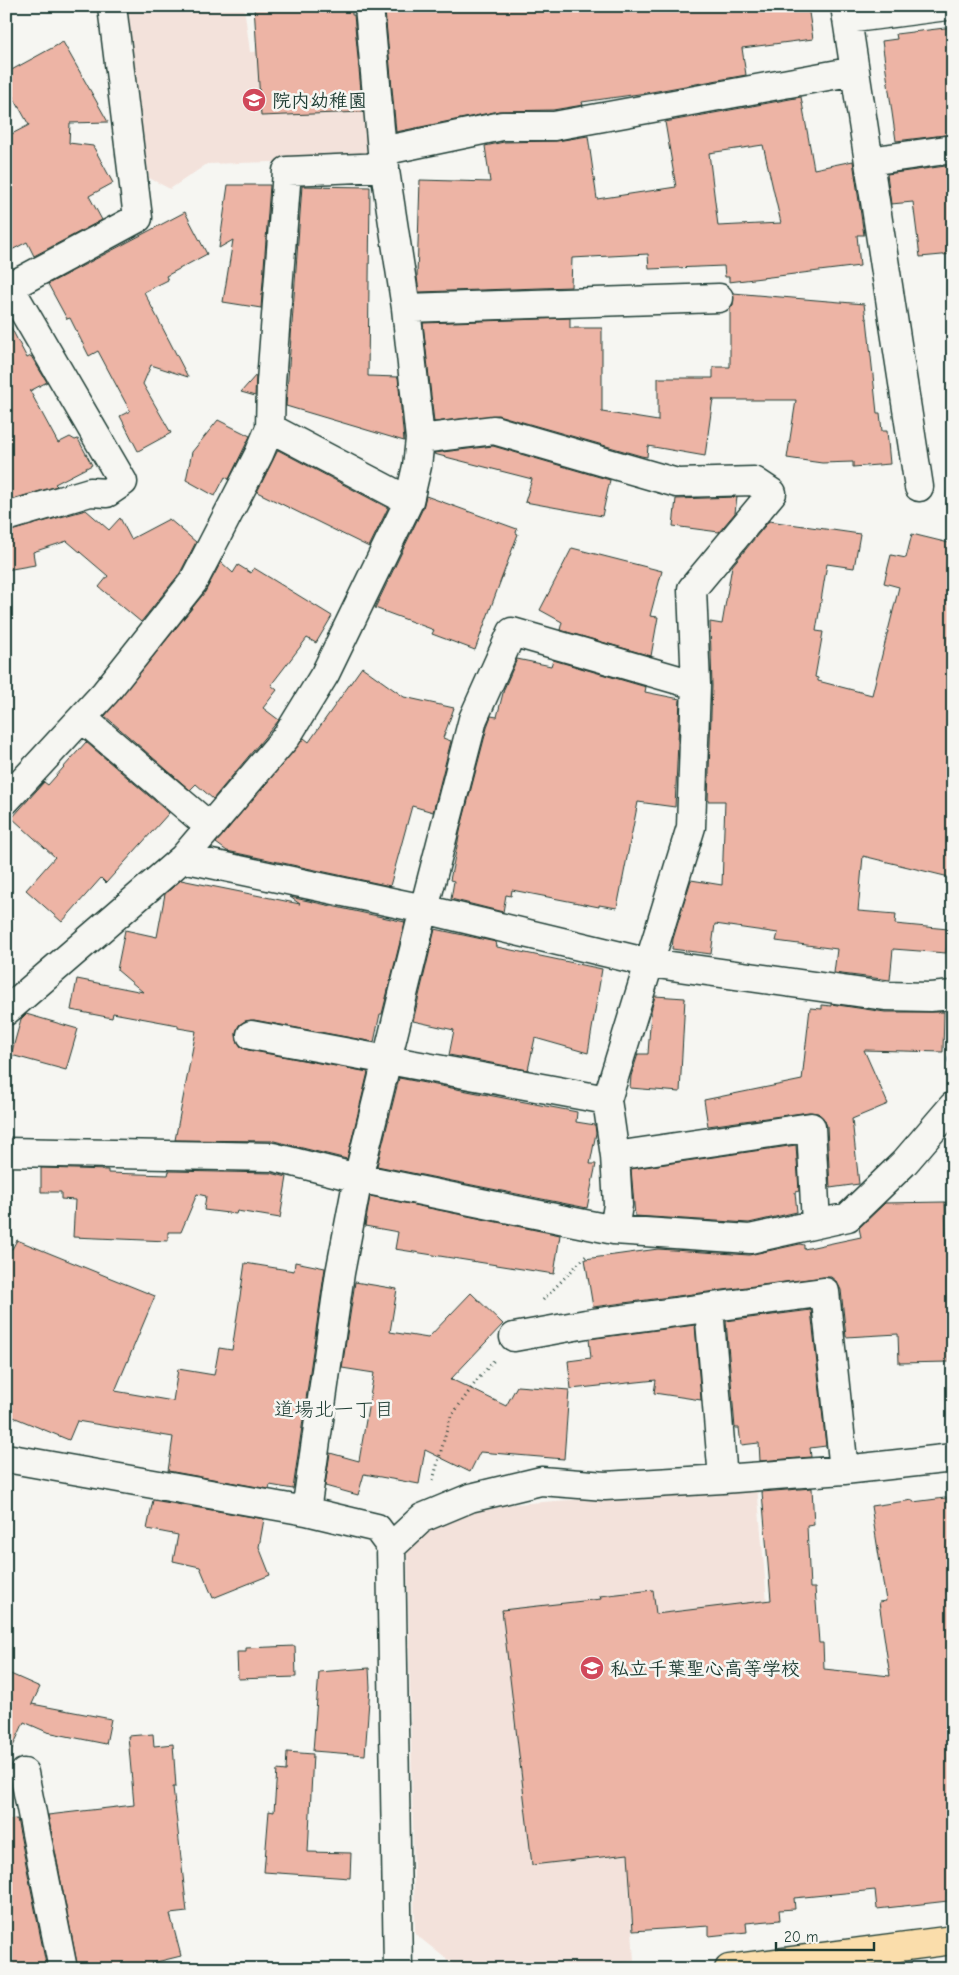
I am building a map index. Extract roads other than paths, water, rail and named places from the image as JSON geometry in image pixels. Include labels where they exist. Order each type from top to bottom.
[{"type":"highway","points":[[729,1969],[953,1940]]},
{"type":"street","points":[[6,517],[90,492],[107,493],[122,482],[7,286],[138,218],[112,6]]},
{"type":"street","points":[[6,1010],[183,858],[287,736],[325,674],[409,501],[417,466],[420,439],[406,308],[384,159],[369,6]]},
{"type":"street","points":[[920,487],[846,12],[947,6]]},
{"type":"street","points":[[6,800],[105,693],[193,582],[259,454],[270,428],[271,382],[287,171],[384,159],[502,126],[554,126],[855,71]]},
{"type":"street","points":[[869,161],[953,149]]},
{"type":"street","points":[[406,308],[719,298]]},
{"type":"street","points":[[270,428],[409,501]]},
{"type":"street","points":[[420,439],[494,430],[677,482],[754,481],[772,493],[692,589],[696,685],[691,827],[650,963],[626,1032],[607,1100],[615,1156],[618,1205],[614,1230]]},
{"type":"street","points":[[306,1511],[340,1273],[358,1178],[424,909],[474,719],[512,632],[696,685]]},
{"type":"street","points":[[82,718],[210,827]]},
{"type":"street","points":[[183,858],[424,909],[650,963],[885,996],[930,997],[953,995]]},
{"type":"street","points":[[251,1035],[607,1100]]},
{"type":"street","points":[[6,1152],[272,1157],[505,1210],[614,1230],[750,1239],[848,1217],[904,1162],[953,1106]]},
{"type":"street","points":[[615,1156],[811,1127],[816,1224]]},
{"type":"street","points":[[514,1337],[586,1324],[825,1292],[844,1470]]},
{"type":"street","points":[[709,1308],[723,1479]]},
{"type":"street","points":[[6,1458],[306,1511],[377,1528],[391,1547],[398,1969]]},
{"type":"street","points":[[391,1547],[422,1518],[470,1498],[541,1481],[605,1486],[844,1470],[953,1458]]},
{"type":"street","points":[[24,1773],[63,1969]]},
{"type":"place","name":"院内幼稚園","points":[[254,100]]},
{"type":"place","name":"私立千葉聖心高等学校","points":[[592,1668]]},
{"type":"district","name":"道場北一丁目","points":[[334,1409]]}]
